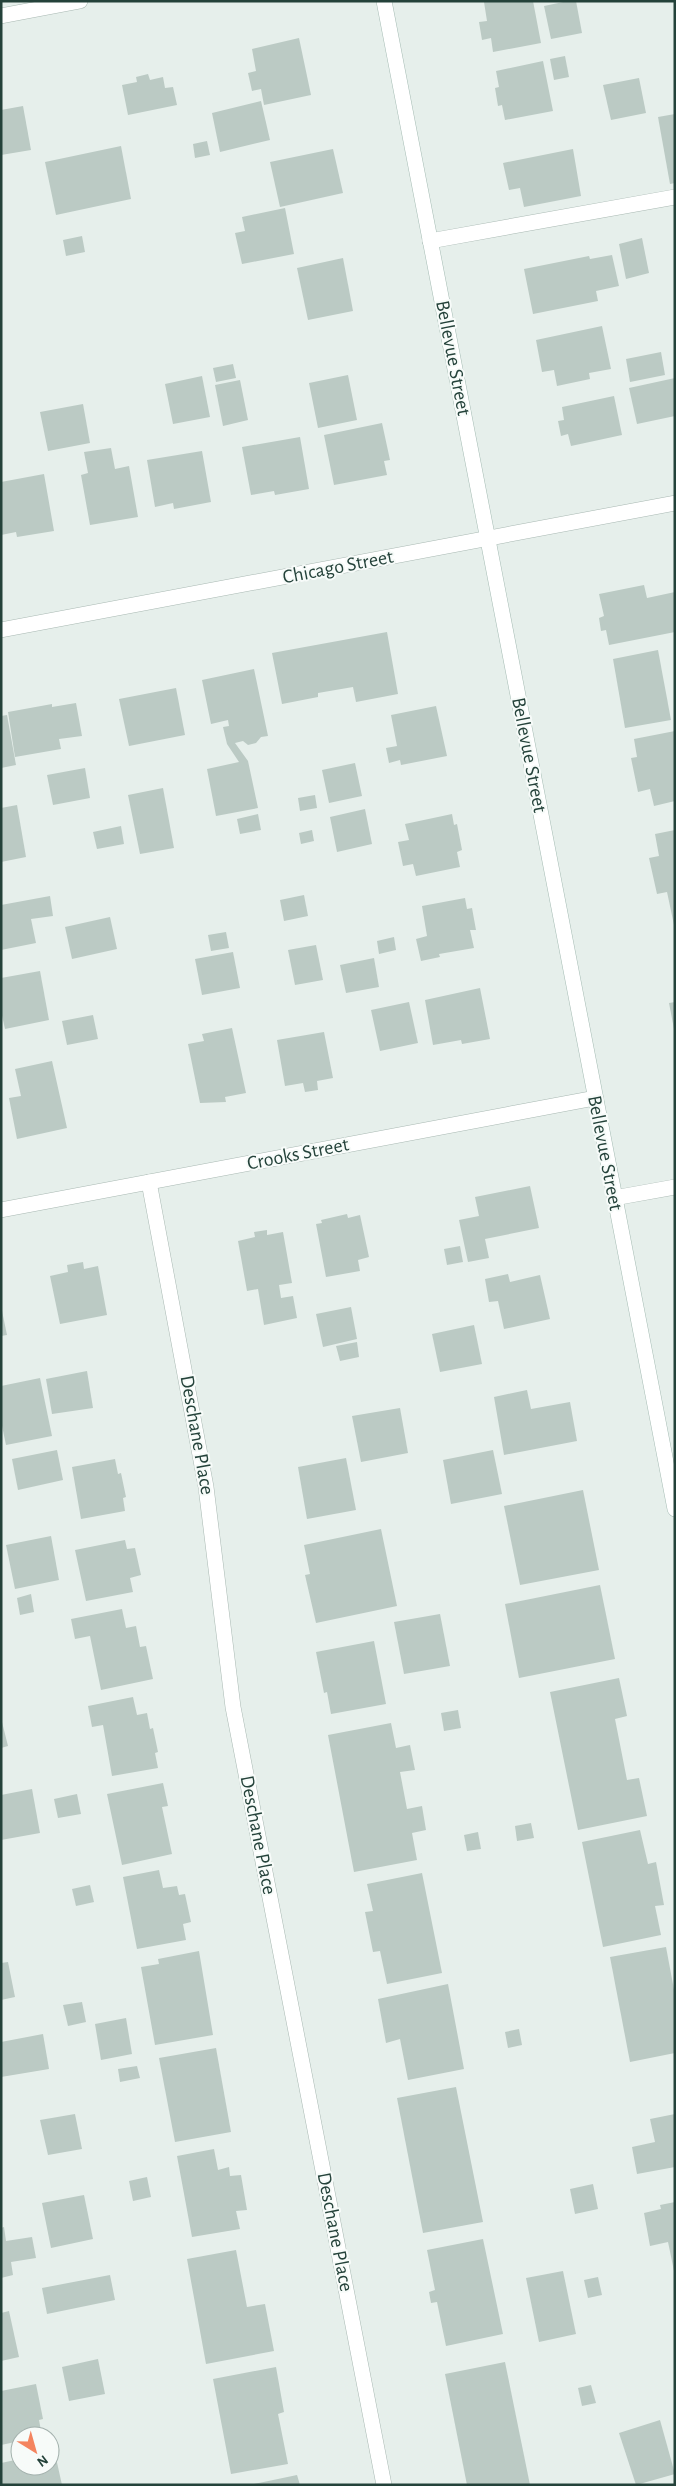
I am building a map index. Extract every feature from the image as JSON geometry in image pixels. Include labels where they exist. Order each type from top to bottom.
[{"type":"street","points":[[1,16],[80,1]]},
{"type":"street","name":"Bellevue Street","points":[[384,1],[675,1509]]},
{"type":"street","points":[[430,241],[675,197]]},
{"type":"street","name":"Chicago Street","points":[[1,630],[675,503]]},
{"type":"street","name":"Crooks Street","points":[[1,1210],[595,1098]]},
{"type":"street","name":"Deschane Place","points":[[149,1182],[206,1487],[233,1707],[384,2485]]},
{"type":"street","points":[[614,1198],[675,1187]]},
{"type":"building","points":[[533,1],[541,43],[493,52],[491,38],[482,40],[479,22],[487,21],[484,2]]},
{"type":"building","points":[[576,1],[582,33],[551,39],[544,6]]},
{"type":"building","points":[[299,38],[311,95],[264,105],[261,89],[252,91],[248,73],[256,71],[252,49]]},
{"type":"building","points":[[565,56],[569,77],[554,80],[550,59]]},
{"type":"building","points":[[543,61],[553,111],[505,120],[502,105],[498,106],[495,88],[499,87],[496,71]]},
{"type":"building","points":[[148,74],[150,80],[163,77],[165,88],[173,87],[177,105],[128,115],[122,85],[137,82],[136,77]]},
{"type":"building","points":[[639,78],[646,113],[611,120],[603,85]]},
{"type":"building","points":[[261,101],[270,140],[220,152],[212,113]]},
{"type":"building","points":[[23,106],[31,150],[1,155],[1,110]]},
{"type":"building","points":[[675,114],[675,183],[670,184],[658,117]]},
{"type":"building","points":[[207,141],[210,155],[195,158],[193,144]]},
{"type":"building","points":[[121,146],[131,199],[56,215],[45,162]]},
{"type":"building","points":[[333,149],[343,193],[280,207],[270,162]]},
{"type":"building","points":[[573,149],[581,196],[524,207],[520,188],[509,190],[503,163]]},
{"type":"building","points":[[285,208],[294,254],[242,264],[235,233],[245,231],[242,217]]},
{"type":"building","points":[[82,236],[85,252],[66,256],[63,240]]},
{"type":"building","points":[[642,238],[649,273],[626,279],[619,244]]},
{"type":"building","points":[[612,255],[619,286],[596,291],[598,301],[533,314],[524,269],[589,256],[590,259]]},
{"type":"building","points":[[343,258],[353,311],[308,320],[297,268]]},
{"type":"building","points":[[602,326],[611,369],[589,373],[590,379],[557,386],[554,370],[542,372],[536,340]]},
{"type":"building","points":[[661,352],[665,375],[630,382],[626,359]]},
{"type":"building","points":[[233,364],[236,378],[216,382],[213,368]]},
{"type":"building","points":[[348,375],[357,420],[318,428],[309,383]]},
{"type":"building","points":[[202,376],[210,417],[173,424],[165,384]]},
{"type":"building","points":[[675,378],[675,416],[637,424],[629,388]]},
{"type":"building","points":[[240,380],[248,420],[223,426],[215,385]]},
{"type":"building","points":[[614,396],[622,435],[571,446],[568,434],[561,436],[558,421],[564,420],[562,407]]},
{"type":"building","points":[[83,404],[90,443],[48,451],[40,412]]},
{"type":"building","points":[[382,423],[390,460],[384,461],[387,475],[334,485],[324,435]]},
{"type":"building","points":[[300,437],[309,489],[275,495],[274,491],[251,495],[242,447]]},
{"type":"building","points":[[111,448],[115,469],[129,466],[138,517],[90,525],[81,475],[88,473],[84,452]]},
{"type":"building","points":[[202,451],[211,502],[174,509],[173,503],[155,507],[147,460]]},
{"type":"building","points":[[44,474],[54,531],[17,537],[16,532],[1,535],[1,482]]},
{"type":"building","points":[[644,585],[647,598],[675,592],[675,632],[609,645],[606,630],[601,631],[599,618],[604,616],[599,594]]},
{"type":"building","points":[[387,632],[398,694],[356,702],[353,687],[318,693],[318,697],[282,704],[272,653]]},
{"type":"building","points":[[658,650],[671,720],[625,728],[613,659]]},
{"type":"building","points":[[254,669],[268,736],[261,737],[256,743],[248,745],[243,741],[235,743],[248,761],[258,808],[216,816],[207,769],[239,762],[227,744],[223,727],[229,726],[228,720],[211,724],[202,680]]},
{"type":"building","points":[[176,688],[185,735],[129,746],[119,699]]},
{"type":"building","points":[[76,703],[82,736],[59,739],[61,749],[15,757],[8,712],[52,704],[52,707]]},
{"type":"building","points":[[436,706],[447,756],[401,765],[400,760],[389,763],[386,748],[397,746],[391,715]]},
{"type":"building","points":[[7,715],[16,765],[1,768],[1,716]]},
{"type":"building","points":[[675,731],[675,801],[654,806],[650,789],[638,792],[631,758],[637,757],[634,739]]},
{"type":"building","points":[[355,763],[362,796],[329,803],[322,770]]},
{"type":"building","points":[[85,768],[90,798],[53,805],[47,775]]},
{"type":"building","points":[[163,788],[174,848],[140,854],[128,795]]},
{"type":"building","points":[[315,795],[317,808],[300,811],[298,798]]},
{"type":"building","points":[[17,805],[26,857],[1,862],[1,808]]},
{"type":"building","points":[[365,809],[372,844],[337,852],[330,817]]},
{"type":"building","points":[[258,814],[261,830],[240,834],[237,819]]},
{"type":"building","points":[[452,814],[454,825],[457,824],[462,850],[457,852],[460,867],[416,876],[413,864],[403,866],[398,842],[409,840],[405,824]]},
{"type":"building","points":[[121,826],[124,844],[97,849],[93,832]]},
{"type":"building","points":[[312,830],[314,841],[301,844],[299,833]]},
{"type":"building","points":[[675,830],[674,925],[667,892],[657,894],[649,858],[659,856],[655,834]]},
{"type":"building","points":[[304,895],[308,916],[284,921],[280,900]]},
{"type":"building","points":[[50,896],[53,916],[31,919],[36,943],[1,950],[1,905]]},
{"type":"building","points":[[465,898],[467,909],[472,908],[476,930],[470,930],[474,948],[439,954],[440,957],[421,961],[416,939],[427,936],[422,906]]},
{"type":"building","points":[[110,917],[117,949],[72,959],[65,927]]},
{"type":"building","points":[[226,932],[229,948],[211,951],[208,935]]},
{"type":"building","points":[[394,937],[396,950],[379,954],[377,941]]},
{"type":"building","points":[[316,945],[323,980],[295,985],[288,950]]},
{"type":"building","points":[[233,952],[240,988],[202,995],[195,959]]},
{"type":"building","points":[[374,958],[379,987],[346,993],[340,965]]},
{"type":"building","points":[[40,971],[49,1020],[5,1029],[1,1011],[1,978]]},
{"type":"building","points":[[480,988],[490,1039],[462,1044],[461,1040],[433,1045],[425,1000]]},
{"type":"building","points":[[409,1002],[418,1043],[380,1051],[371,1010]]},
{"type":"building","points":[[675,1002],[675,1028],[674,1029],[669,1003]]},
{"type":"building","points":[[93,1015],[98,1039],[67,1045],[62,1021]]},
{"type":"building","points":[[232,1028],[246,1093],[225,1097],[226,1102],[200,1103],[188,1044],[204,1041],[202,1034]]},
{"type":"building","points":[[324,1032],[333,1078],[317,1081],[318,1090],[305,1092],[303,1083],[285,1086],[277,1040]]},
{"type":"building","points":[[52,1061],[67,1128],[17,1139],[9,1098],[21,1096],[15,1069]]},
{"type":"building","points":[[530,1186],[539,1228],[485,1239],[489,1258],[468,1262],[459,1220],[479,1216],[475,1197]]},
{"type":"building","points":[[347,1214],[348,1218],[360,1215],[369,1257],[358,1260],[360,1271],[326,1277],[316,1224],[322,1223],[321,1220]]},
{"type":"building","points":[[267,1230],[267,1235],[283,1232],[292,1283],[279,1285],[281,1298],[293,1296],[297,1318],[264,1325],[258,1289],[247,1291],[238,1241],[255,1237],[254,1232]]},
{"type":"building","points":[[460,1246],[463,1262],[447,1265],[444,1249]]},
{"type":"building","points":[[83,1262],[84,1269],[98,1266],[107,1315],[60,1324],[50,1276],[68,1272],[67,1265]]},
{"type":"building","points":[[508,1274],[510,1282],[540,1275],[550,1319],[504,1329],[498,1301],[489,1302],[485,1279]]},
{"type":"building","points":[[1,1306],[7,1335],[1,1336]]},
{"type":"building","points":[[351,1307],[357,1339],[323,1347],[316,1314]]},
{"type":"building","points":[[474,1325],[482,1364],[440,1372],[432,1334]]},
{"type":"building","points":[[357,1342],[359,1357],[340,1361],[336,1346]]},
{"type":"building","points":[[87,1371],[93,1408],[52,1414],[46,1379]]},
{"type":"building","points":[[40,1378],[52,1436],[6,1445],[1,1421],[1,1386]]},
{"type":"building","points":[[527,1390],[531,1409],[570,1402],[577,1441],[504,1455],[494,1397]]},
{"type":"building","points":[[400,1408],[408,1453],[361,1462],[352,1416]]},
{"type":"building","points":[[57,1450],[63,1480],[18,1490],[12,1459]]},
{"type":"building","points":[[493,1450],[502,1494],[451,1504],[443,1460]]},
{"type":"building","points":[[346,1458],[356,1510],[307,1519],[298,1467]]},
{"type":"building","points":[[115,1459],[118,1474],[121,1473],[126,1497],[123,1498],[125,1511],[81,1519],[72,1467]]},
{"type":"building","points":[[583,1490],[599,1570],[520,1585],[504,1506]]},
{"type":"building","points":[[381,1529],[397,1606],[316,1623],[305,1575],[310,1574],[304,1545]]},
{"type":"building","points":[[51,1536],[59,1580],[15,1589],[6,1545]]},
{"type":"building","points":[[125,1540],[127,1549],[135,1548],[141,1575],[130,1578],[133,1592],[86,1601],[75,1550]]},
{"type":"building","points":[[600,1585],[615,1659],[519,1678],[505,1604]]},
{"type":"building","points":[[31,1594],[34,1612],[20,1615],[17,1598]]},
{"type":"building","points":[[122,1609],[126,1628],[136,1626],[140,1647],[146,1646],[153,1679],[101,1690],[90,1636],[75,1639],[71,1619]]},
{"type":"building","points":[[440,1614],[450,1666],[404,1674],[394,1622]]},
{"type":"building","points":[[374,1641],[386,1704],[331,1714],[327,1692],[324,1693],[316,1652]]},
{"type":"building","points":[[619,1678],[627,1716],[615,1719],[627,1780],[639,1778],[647,1816],[578,1830],[550,1692]]},
{"type":"building","points":[[133,1697],[137,1715],[147,1713],[150,1729],[153,1728],[158,1752],[155,1753],[158,1768],[112,1776],[103,1725],[92,1727],[88,1706]]},
{"type":"building","points":[[458,1710],[461,1728],[444,1731],[441,1713]]},
{"type":"building","points":[[1,1718],[8,1746],[1,1748]]},
{"type":"building","points":[[391,1723],[396,1748],[410,1745],[415,1770],[400,1772],[407,1809],[422,1806],[426,1830],[412,1833],[417,1860],[354,1872],[328,1735]]},
{"type":"building","points":[[163,1783],[168,1806],[162,1807],[172,1854],[122,1865],[107,1794]]},
{"type":"building","points":[[32,1789],[40,1833],[1,1840],[1,1795]]},
{"type":"building","points":[[77,1794],[81,1814],[58,1818],[54,1799]]},
{"type":"building","points":[[531,1823],[534,1838],[517,1841],[515,1826]]},
{"type":"building","points":[[640,1830],[648,1864],[656,1862],[664,1905],[655,1906],[661,1935],[603,1947],[582,1842]]},
{"type":"building","points":[[478,1832],[481,1849],[467,1851],[464,1835]]},
{"type":"building","points":[[159,1870],[163,1888],[177,1886],[179,1895],[185,1894],[191,1922],[183,1924],[186,1940],[137,1949],[123,1877]]},
{"type":"building","points":[[422,1873],[442,1973],[387,1984],[380,1951],[373,1952],[365,1912],[373,1911],[367,1884]]},
{"type":"building","points":[[90,1885],[94,1902],[76,1906],[72,1889]]},
{"type":"building","points":[[666,1947],[675,1995],[675,2053],[630,2062],[610,1957]]},
{"type":"building","points":[[199,1951],[213,2035],[155,2045],[141,1967],[159,1964],[158,1959]]},
{"type":"building","points":[[8,1962],[15,1997],[1,2000],[1,1963]]},
{"type":"building","points":[[448,1984],[464,2069],[408,2080],[400,2039],[386,2043],[378,1999]]},
{"type":"building","points":[[82,2002],[86,2022],[68,2026],[63,2005]]},
{"type":"building","points":[[126,2018],[132,2054],[101,2060],[95,2024]]},
{"type":"building","points":[[519,2029],[522,2045],[508,2048],[505,2032]]},
{"type":"building","points":[[43,2034],[49,2069],[1,2077],[1,2042]]},
{"type":"building","points":[[216,2048],[231,2132],[175,2142],[159,2058]]},
{"type":"building","points":[[137,2066],[140,2078],[120,2082],[118,2069]]},
{"type":"building","points":[[456,2087],[483,2222],[423,2233],[397,2098]]},
{"type":"building","points":[[75,2114],[82,2149],[48,2155],[40,2120]]},
{"type":"building","points":[[675,2114],[675,2167],[637,2174],[632,2147],[655,2142],[650,2119]]},
{"type":"building","points":[[214,2149],[218,2170],[229,2167],[230,2176],[241,2175],[247,2210],[236,2211],[240,2229],[192,2237],[177,2156]]},
{"type":"building","points":[[147,2177],[151,2197],[133,2201],[129,2181]]},
{"type":"building","points":[[593,2184],[598,2209],[575,2214],[570,2189]]},
{"type":"building","points":[[84,2195],[93,2239],[51,2248],[42,2203]]},
{"type":"building","points":[[675,2202],[674,2271],[668,2242],[650,2246],[644,2213],[661,2209],[660,2205]]},
{"type":"building","points":[[4,2227],[6,2241],[32,2237],[36,2258],[11,2262],[13,2275],[1,2278],[1,2228]]},
{"type":"building","points":[[483,2239],[503,2334],[446,2346],[437,2302],[431,2303],[429,2292],[435,2290],[427,2250]]},
{"type":"building","points":[[236,2250],[247,2307],[265,2304],[274,2351],[206,2364],[187,2259]]},
{"type":"building","points":[[563,2271],[576,2334],[539,2342],[526,2278]]},
{"type":"building","points":[[110,2275],[115,2300],[47,2314],[42,2288]]},
{"type":"building","points":[[598,2277],[602,2295],[588,2298],[584,2280]]},
{"type":"building","points":[[9,2311],[19,2357],[1,2361],[1,2313]]},
{"type":"building","points":[[98,2359],[105,2394],[69,2401],[62,2367]]},
{"type":"building","points":[[505,2362],[530,2485],[467,2485],[445,2374]]},
{"type":"building","points":[[276,2367],[284,2412],[278,2414],[288,2464],[231,2474],[213,2379]]},
{"type":"building","points":[[36,2384],[43,2419],[39,2420],[40,2426],[10,2426],[10,2443],[1,2445],[1,2391]]},
{"type":"building","points":[[591,2385],[596,2403],[582,2406],[578,2388]]},
{"type":"building","points":[[660,2420],[675,2474],[636,2485],[619,2433]]},
{"type":"building","points":[[10,2461],[10,2476],[60,2476],[62,2485],[1,2485],[1,2463]]},
{"type":"building","points":[[297,2475],[300,2485],[254,2485],[254,2484]]}]
